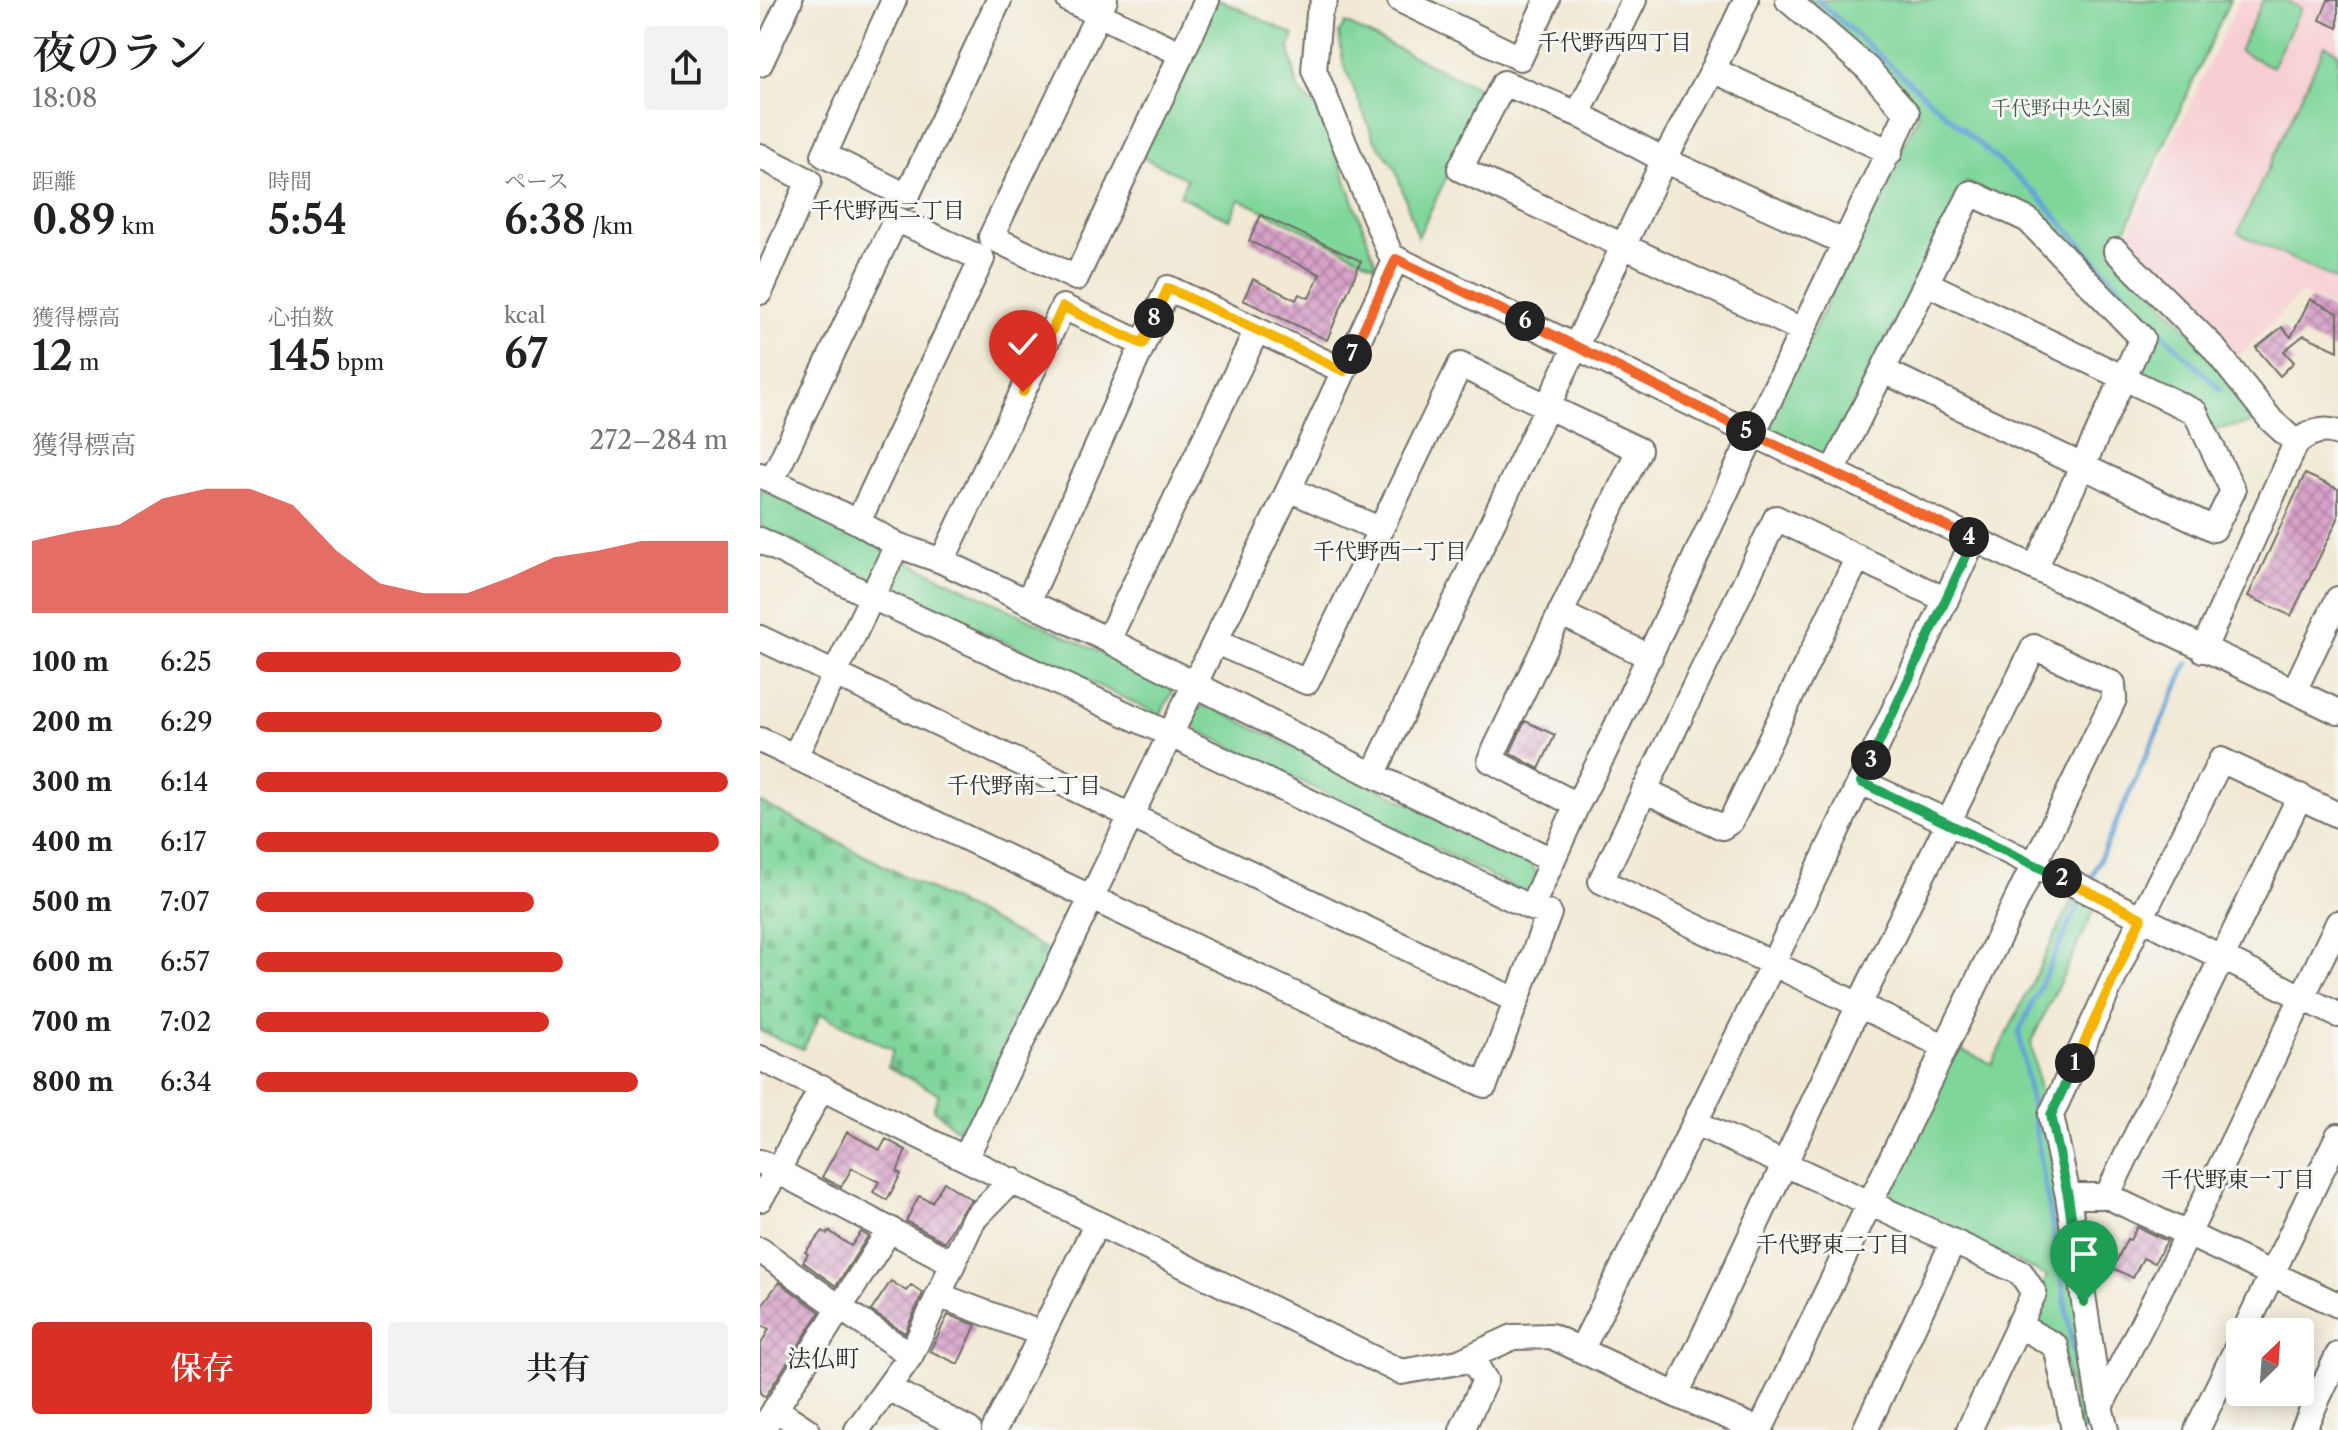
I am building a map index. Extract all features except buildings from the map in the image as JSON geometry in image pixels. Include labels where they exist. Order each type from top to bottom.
[{"type":"street","points":[[760,64],[790,0]]},
{"type":"street","points":[[894,0],[824,155],[907,196],[999,0]]},
{"type":"street","points":[[1069,0],[1101,8],[1182,54]]},
{"type":"street","points":[[1101,8],[991,237],[1076,278],[1207,0]]},
{"type":"street","points":[[1325,0],[1319,14],[1314,70],[1391,256],[1753,434],[2338,712]]},
{"type":"street","points":[[1400,0],[1439,8],[1520,58],[1547,0]]},
{"type":"street","points":[[1578,114],[1634,0]]},
{"type":"street","points":[[1373,775],[1664,160],[1713,70],[1746,0]]},
{"type":"street","points":[[1531,908],[1577,805],[1907,113],[1867,68],[1788,0]]},
{"type":"street","points":[[1713,70],[1890,152]]},
{"type":"street","points":[[1802,330],[1460,169],[1504,83],[1578,114],[1664,160],[1844,242]]},
{"type":"street","points":[[760,156],[809,181],[760,292]]},
{"type":"street","points":[[1832,472],[1971,193],[2028,220],[2142,338],[2035,568]]},
{"type":"street","points":[[858,522],[982,259],[896,219],[766,478],[858,522],[897,545],[942,561],[1108,640],[1373,775],[1552,860]]},
{"type":"street","points":[[2116,251],[2212,346],[2271,420],[2296,443]]},
{"type":"street","points":[[966,1157],[1216,642],[1396,259]]},
{"type":"street","points":[[1884,371],[2214,529],[2233,491],[2195,412],[1926,283]]},
{"type":"street","points":[[1028,602],[1168,288],[1344,371]]},
{"type":"street","points":[[942,561],[1063,307],[1143,344]]},
{"type":"street","points":[[1108,640],[1257,330]]},
{"type":"street","points":[[1216,642],[1307,682],[1460,365],[1639,450],[1490,760],[1577,805]]},
{"type":"street","points":[[2203,650],[2296,443],[2306,434],[2331,430],[2338,433]]},
{"type":"street","points":[[1289,489],[1381,530]]},
{"type":"street","points":[[1944,1046],[1601,881],[1776,518],[1946,600]]},
{"type":"street","points":[[1581,1350],[1696,1123],[1861,782],[1974,539]]},
{"type":"street","points":[[760,540],[872,597],[1169,734],[1531,908],[1549,913],[1485,1085],[760,740]]},
{"type":"street","points":[[795,756],[897,545]]},
{"type":"street","points":[[1644,790],[1722,827],[1731,821],[1858,557]]},
{"type":"street","points":[[2294,691],[2338,599]]},
{"type":"street","points":[[1560,613],[1650,657]]},
{"type":"street","points":[[760,638],[1515,1000]]},
{"type":"street","points":[[760,1058],[1401,1372],[1433,1368],[1471,1357],[1513,1337],[1551,1336],[1676,1395],[1760,1430],[2114,699],[2113,684],[2034,647],[1859,1005],[1676,1395]]},
{"type":"street","points":[[2103,1418],[2068,1196],[2051,1115],[2141,918],[2221,760],[2338,815]]},
{"type":"street","points":[[1861,782],[2338,1015]]},
{"type":"street","points":[[2107,1196],[2300,796]]},
{"type":"street","points":[[2103,1418],[2338,923]]},
{"type":"street","points":[[760,1199],[769,1167],[822,1087]]},
{"type":"street","points":[[1696,1123],[2021,1273],[2034,1293],[1969,1430]]},
{"type":"street","points":[[2251,1318],[2338,1136]]},
{"type":"street","points":[[769,1167],[953,1263]]},
{"type":"street","points":[[857,1430],[911,1355],[973,1220],[1012,1180]]},
{"type":"street","points":[[2068,1196],[2107,1196],[2338,1305]]},
{"type":"street","points":[[994,1430],[1097,1223]]},
{"type":"street","points":[[807,1430],[767,1415],[890,1229]]},
{"type":"street","points":[[1865,1430],[1953,1242]]},
{"type":"street","points":[[760,1250],[911,1355]]},
{"type":"street","points":[[938,1295],[1042,1334]]},
{"type":"street","points":[[2018,1325],[2056,1346],[2074,1430]]},
{"type":"street","points":[[2303,1430],[2338,1355]]},
{"type":"street","points":[[1462,1430],[1485,1380],[1471,1357]]},
{"type":"street","points":[[2197,1430],[2226,1370]]},
{"type":"street","points":[[888,1388],[969,1430]]},
{"type":"shaded area","points":[[2239,0],[2338,0],[2338,310],[2301,293],[2236,359],[2122,248]]},
{"type":"green space","points":[[1212,0],[1221,0],[1294,35],[1289,47],[1298,89],[1323,116],[1377,266],[1239,199],[1230,220],[1180,196],[1187,179],[1140,156]]},
{"type":"green space","name":"千代野中央公園","points":[[1799,0],[2230,0],[2116,251],[2271,420],[2212,430],[2132,375],[2150,341],[2029,212],[1966,182],[1825,458],[1766,428],[1919,114],[1871,64]]},
{"type":"green space","points":[[2263,0],[2283,0],[2301,8],[2272,67],[2239,51]]},
{"type":"green space","points":[[1345,23],[1487,92],[1418,237],[1395,168],[1374,139],[1343,62],[1339,33]]},
{"type":"green space","points":[[2325,45],[2338,52],[2338,281],[2238,233]]},
{"type":"green space","points":[[760,489],[888,551],[874,580],[760,526]]},
{"type":"green space","points":[[898,557],[1171,686],[1172,693],[1160,715],[885,585]]},
{"type":"green space","points":[[1207,705],[1530,862],[1537,875],[1529,895],[1192,727],[1187,722],[1195,709]]},
{"type":"green space","points":[[760,802],[1054,953],[965,1137],[933,1109],[939,1094],[888,1067],[893,1050],[821,1014],[803,1049],[760,1031]]},
{"type":"green space","points":[[2073,899],[2095,909],[2031,1042],[2102,1430],[2079,1430],[2060,1341],[2026,1323],[2047,1276],[1885,1200],[1883,1192],[1952,1046],[1992,1064]]},
{"type":"waterway","points":[[1817,0],[2037,195],[2159,330],[2220,389]]},
{"type":"waterway","points":[[2089,883],[2188,663]]},
{"type":"waterway","points":[[2083,895],[2019,1032],[2087,1430]]},
{"type":"district","name":"千代野西四丁目","points":[[1615,42]]},
{"type":"district","name":"千代野西二丁目","points":[[888,210]]},
{"type":"district","name":"千代野西一丁目","points":[[1390,551]]},
{"type":"district","name":"千代野南二丁目","points":[[1024,785]]},
{"type":"district","name":"千代野東一丁目","points":[[2238,1179]]},
{"type":"district","name":"千代野東二丁目","points":[[1833,1244]]},
{"type":"district","name":"法仏町","points":[[823,1359]]},
{"type":"route","points":[[1023,392],[1063,307],[1143,344],[1168,288],[1344,371],[1396,259],[1974,539],[1861,782],[2141,918],[2051,1115],[2068,1196],[2084,1302]]}]
